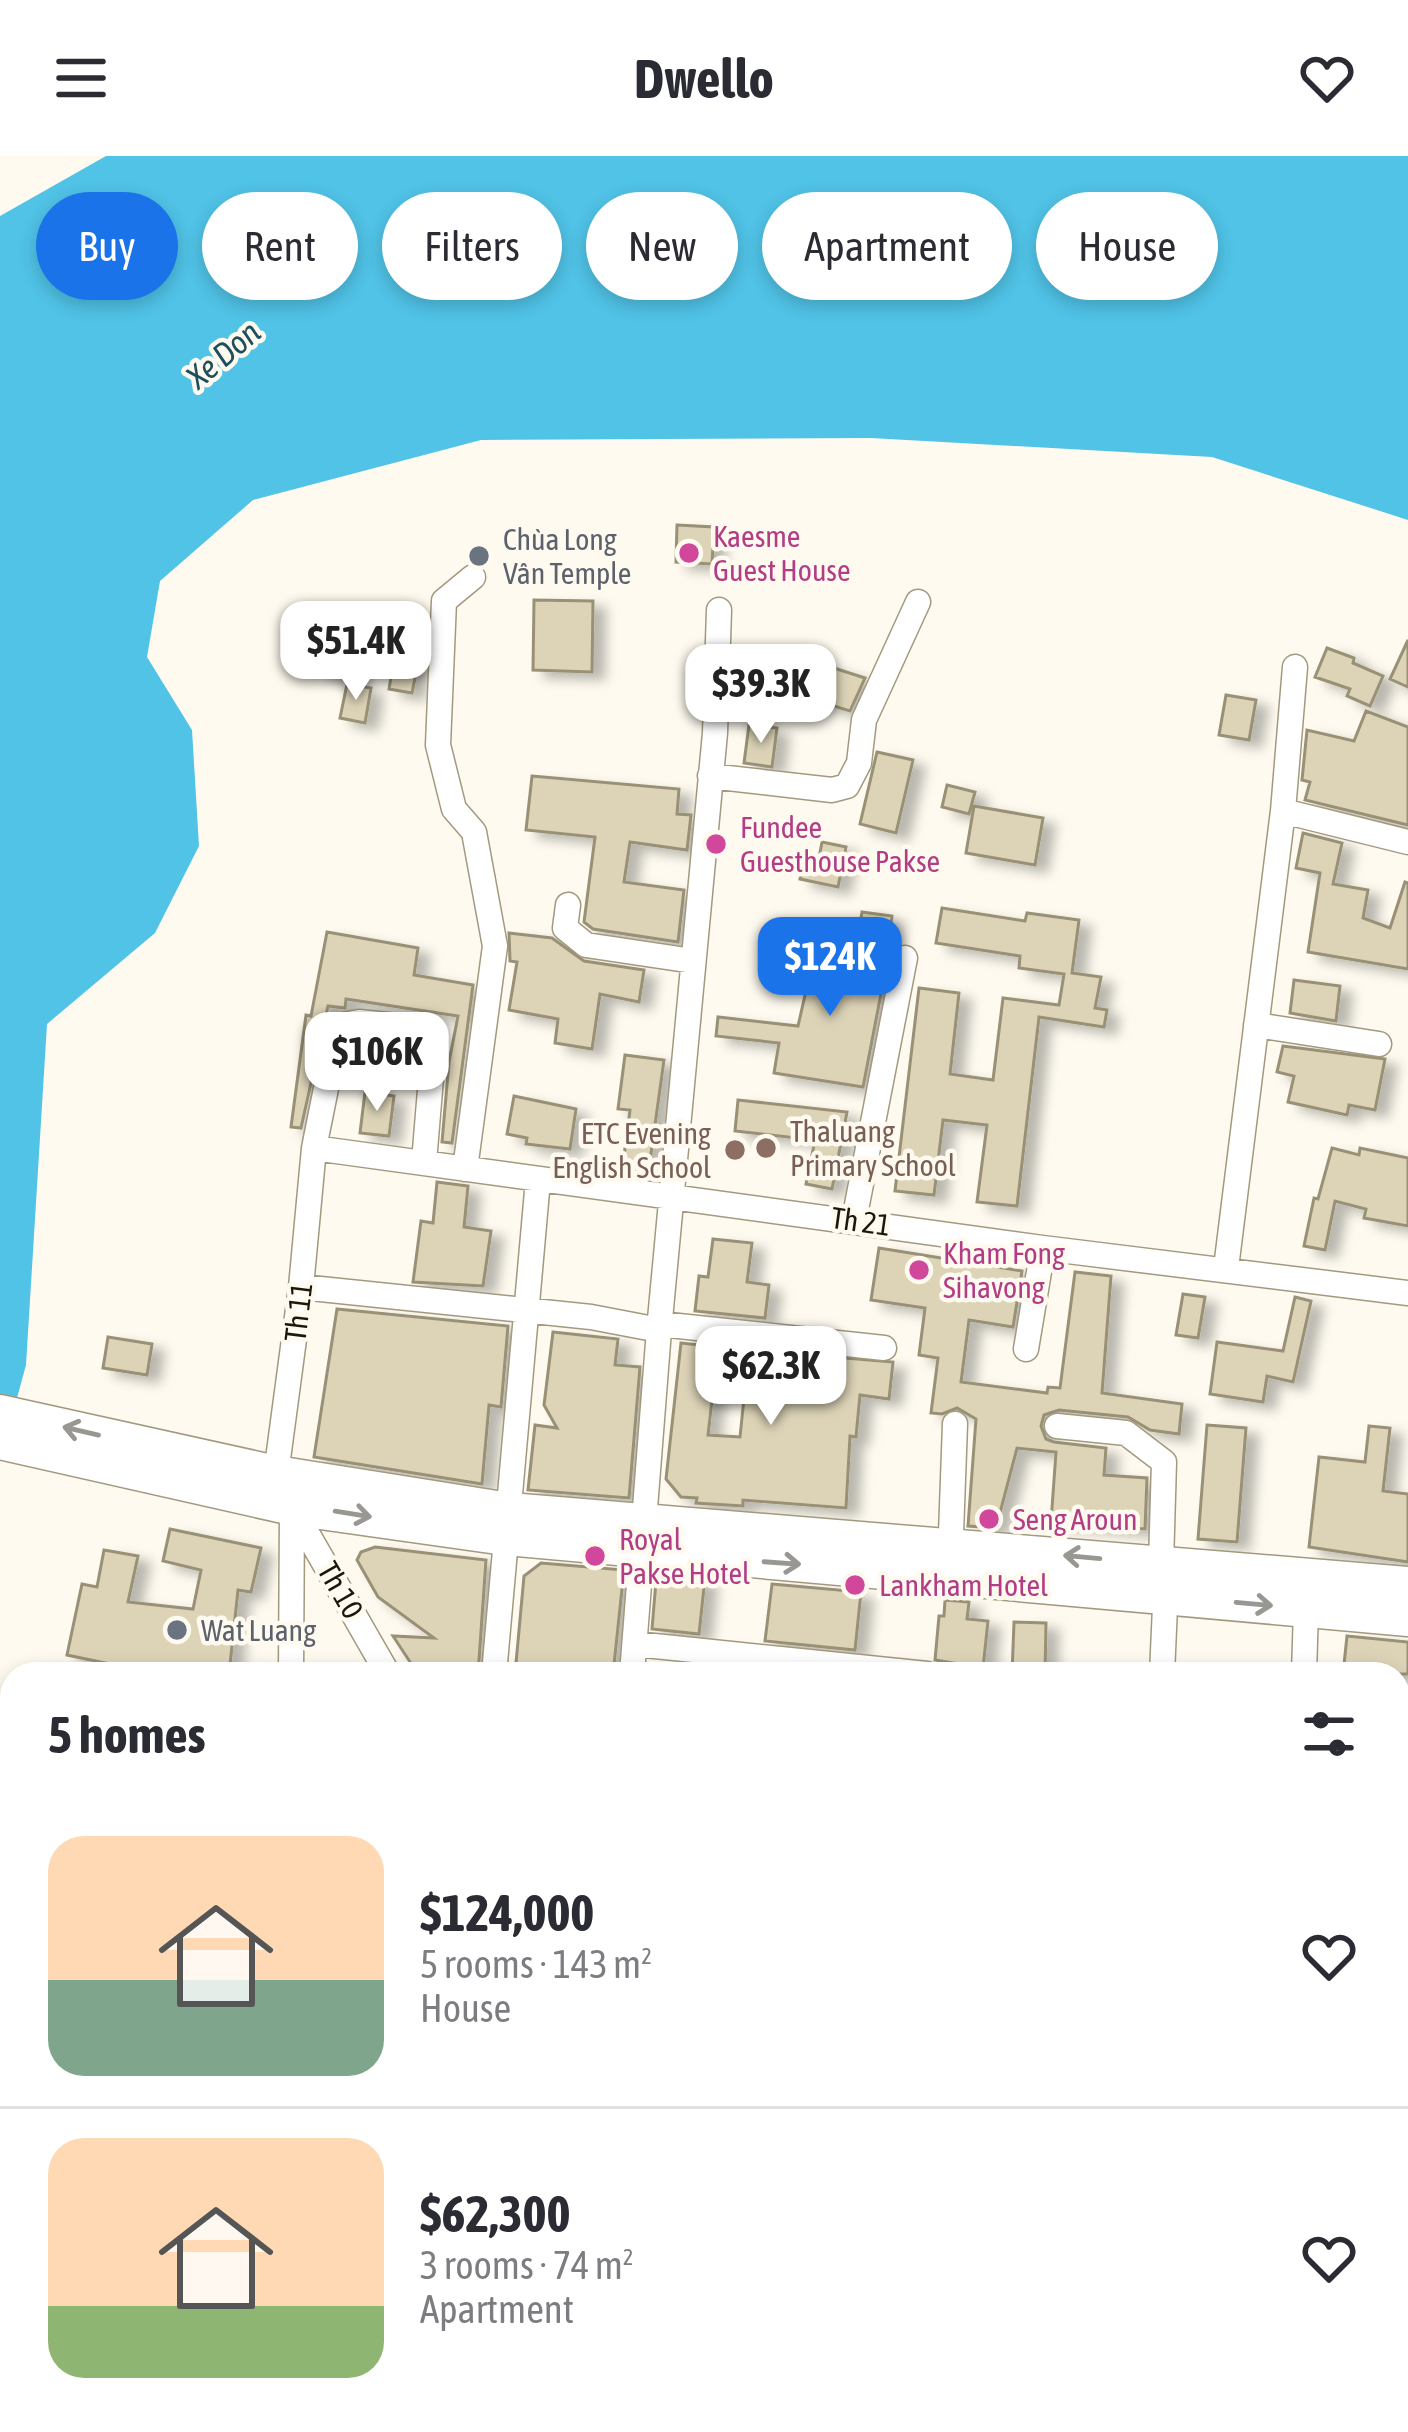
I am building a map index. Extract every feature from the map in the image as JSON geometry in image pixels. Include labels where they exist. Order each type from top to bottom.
[{"type":"highway","points":[[0,1413],[159,1464]]},
{"type":"highway","points":[[0,1441],[507,1524],[950,1561],[1408,1586]]},
{"type":"highway","points":[[1165,1574],[1306,1609],[1408,1618]]},
{"type":"street","points":[[465,1169],[495,946],[474,832],[454,809],[438,745],[443,601],[472,577]]},
{"type":"street","points":[[710,776],[832,790],[847,786],[859,764],[864,719],[918,602]]},
{"type":"street","points":[[633,1662],[710,776],[719,610]]},
{"type":"street","points":[[1226,1268],[1283,811],[1295,667]]},
{"type":"street","points":[[1283,811],[1408,842]]},
{"type":"street","points":[[568,905],[565,928],[586,945],[693,961]]},
{"type":"street","points":[[854,1220],[905,958]]},
{"type":"street","name":"Th 11","points":[[291,1662],[284,1490],[314,1148],[337,1034],[343,1025],[359,1022],[418,1028],[429,1040],[433,1054],[424,1162]]},
{"type":"street","points":[[1256,1025],[1379,1044]]},
{"type":"street","name":"Th 21","points":[[314,1148],[1408,1293]]},
{"type":"street","points":[[495,1662],[538,1180]]},
{"type":"street","points":[[1026,1349],[1043,1248]]},
{"type":"street","points":[[302,1288],[884,1348]]},
{"type":"street","points":[[950,1561],[956,1424]]},
{"type":"street","points":[[1057,1426],[1126,1433],[1164,1462],[1162,1662]]},
{"type":"street","name":"Th 10","points":[[284,1490],[381,1662]]},
{"type":"street","points":[[1304,1662],[1306,1609]]},
{"type":"street","points":[[635,1644],[810,1662]]},
{"type":"water","name":"Xe Don","points":[[106,156],[1408,156],[1408,520],[1212,457],[871,438],[481,440],[253,500],[160,581],[147,657],[192,730],[199,846],[155,933],[47,1024],[26,1365],[0,1460],[0,216],[36,196],[36,300],[178,300],[178,192],[42,192]]},
{"type":"building","points":[[677,525],[714,527],[712,564],[676,562]]},
{"type":"building","points":[[534,600],[593,601],[592,672],[533,670]]},
{"type":"building","points":[[1408,640],[1408,687],[1390,679]]},
{"type":"building","points":[[321,645],[359,650],[356,677],[318,672]]},
{"type":"building","points":[[1327,648],[1383,676],[1370,706],[1347,696],[1350,689],[1315,677]]},
{"type":"building","points":[[395,654],[419,658],[412,693],[389,689]]},
{"type":"building","points":[[812,661],[865,678],[850,711],[801,696]]},
{"type":"building","points":[[347,684],[371,688],[365,723],[340,718]]},
{"type":"building","points":[[1226,695],[1256,700],[1249,740],[1219,735]]},
{"type":"building","points":[[1366,711],[1408,727],[1408,825],[1305,800],[1310,782],[1302,780],[1307,730],[1354,741]]},
{"type":"building","points":[[749,725],[777,728],[772,767],[744,763]]},
{"type":"building","points":[[877,752],[913,760],[896,833],[860,824]]},
{"type":"building","points":[[532,776],[679,789],[677,814],[691,815],[687,850],[630,842],[624,882],[684,890],[678,942],[593,929],[584,922],[595,837],[526,830]]},
{"type":"building","points":[[947,785],[975,792],[969,814],[942,807]]},
{"type":"building","points":[[974,806],[1043,818],[1035,865],[966,853]]},
{"type":"building","points":[[1303,833],[1342,843],[1333,884],[1368,890],[1363,918],[1390,928],[1408,883],[1408,969],[1308,952],[1320,873],[1296,868]]},
{"type":"building","points":[[822,842],[846,847],[838,887],[800,879],[804,860],[818,863]]},
{"type":"building","points":[[942,908],[1025,921],[1027,913],[1079,920],[1072,973],[1101,977],[1095,1008],[1107,1010],[1104,1027],[1039,1017],[1017,1206],[977,1202],[987,1125],[943,1120],[934,1195],[895,1191],[919,988],[959,993],[950,1074],[993,1080],[1003,998],[1059,1005],[1064,974],[1019,968],[1020,956],[936,943]]},
{"type":"building","points":[[862,912],[892,916],[863,1087],[774,1073],[779,1043],[716,1036],[718,1017],[798,1026],[808,982],[856,990],[862,956],[855,955]]},
{"type":"building","points":[[327,932],[418,948],[414,975],[473,985],[452,1143],[442,1142],[458,1016],[346,999],[345,1008],[328,1006],[301,1128],[291,1127],[306,1015],[311,1016]]},
{"type":"building","points":[[509,933],[552,938],[584,961],[644,970],[639,1002],[600,994],[592,1049],[555,1043],[558,1019],[509,1010],[517,962],[510,961]]},
{"type":"building","points":[[1294,980],[1340,986],[1336,1021],[1290,1013]]},
{"type":"building","points":[[1283,1046],[1385,1059],[1375,1110],[1349,1105],[1347,1115],[1288,1102],[1294,1076],[1277,1072]]},
{"type":"building","points":[[625,1055],[664,1060],[648,1175],[622,1171],[630,1110],[618,1109]]},
{"type":"building","points":[[365,1092],[394,1096],[389,1136],[360,1133]]},
{"type":"building","points":[[514,1096],[576,1109],[570,1149],[526,1144],[527,1138],[507,1134]]},
{"type":"building","points":[[738,1100],[847,1112],[832,1189],[806,1184],[815,1140],[735,1131]]},
{"type":"building","points":[[1332,1148],[1359,1155],[1360,1148],[1408,1158],[1408,1226],[1364,1218],[1366,1209],[1335,1201],[1325,1250],[1304,1246]]},
{"type":"building","points":[[437,1182],[468,1186],[464,1227],[491,1231],[483,1286],[413,1282],[421,1221],[433,1223]]},
{"type":"building","points":[[713,1239],[752,1243],[747,1282],[769,1285],[765,1318],[695,1311],[699,1276],[708,1277]]},
{"type":"building","points":[[879,1248],[1022,1271],[1013,1327],[969,1320],[961,1382],[1047,1393],[1048,1387],[1060,1388],[1075,1272],[1111,1276],[1102,1393],[1182,1404],[1179,1434],[1150,1430],[1128,1417],[1059,1410],[1044,1415],[1041,1426],[1046,1439],[1054,1442],[1106,1448],[1104,1475],[1147,1478],[1145,1529],[1051,1522],[1056,1452],[1017,1448],[996,1528],[968,1526],[976,1419],[957,1408],[931,1413],[938,1358],[919,1355],[925,1308],[871,1300]]},
{"type":"building","points":[[1183,1294],[1205,1297],[1198,1338],[1176,1335]]},
{"type":"building","points":[[1295,1297],[1311,1301],[1293,1382],[1267,1376],[1263,1402],[1210,1394],[1217,1342],[1283,1351]]},
{"type":"building","points":[[337,1309],[508,1326],[501,1407],[489,1405],[482,1484],[314,1457]]},
{"type":"building","points":[[553,1332],[618,1339],[615,1365],[640,1367],[629,1498],[528,1490],[535,1425],[557,1428],[544,1405]]},
{"type":"building","points":[[108,1337],[152,1344],[147,1375],[103,1368]]},
{"type":"building","points":[[681,1343],[718,1347],[708,1435],[740,1437],[749,1350],[893,1362],[889,1399],[860,1395],[856,1437],[850,1436],[846,1508],[743,1500],[743,1506],[696,1503],[697,1498],[681,1497],[666,1479]]},
{"type":"building","points":[[1207,1425],[1246,1428],[1237,1542],[1198,1539]]},
{"type":"building","points":[[1369,1426],[1390,1428],[1383,1491],[1408,1494],[1408,1562],[1309,1547],[1319,1457],[1365,1462]]},
{"type":"building","points":[[170,1529],[261,1548],[251,1592],[238,1590],[230,1662],[100,1662],[67,1655],[82,1584],[97,1587],[104,1550],[138,1556],[128,1602],[193,1609],[201,1570],[163,1561]]},
{"type":"building","points":[[375,1547],[486,1560],[479,1662],[410,1662],[393,1636],[434,1638],[378,1597],[357,1560],[361,1552]]},
{"type":"building","points":[[541,1563],[624,1570],[614,1662],[516,1662],[524,1576]]},
{"type":"building","points":[[663,1574],[705,1578],[699,1634],[652,1629],[656,1581]]},
{"type":"building","points":[[772,1584],[861,1592],[855,1650],[765,1641]]},
{"type":"building","points":[[945,1600],[969,1602],[967,1619],[988,1621],[984,1662],[935,1660],[939,1616],[944,1616]]},
{"type":"building","points":[[1014,1622],[1046,1623],[1045,1662],[1012,1662]]},
{"type":"building","points":[[1347,1636],[1408,1642],[1408,1662],[1344,1662]]},
{"type":"place","name":"Kaesme Guest House","points":[[689,553]]},
{"type":"place","name":"Chùa Long Vân Temple","points":[[479,556]]},
{"type":"place","name":"Fundee Guesthouse Pakse","points":[[716,844]]},
{"type":"place","name":"Thaluang Primary School","points":[[766,1148]]},
{"type":"place","name":"ETC Evening English School","points":[[735,1150]]},
{"type":"place","name":"Kham Fong Sihavong","points":[[919,1270]]},
{"type":"place","name":"Seng Aroun","points":[[989,1519]]},
{"type":"place","name":"Royal Pakse Hotel","points":[[595,1556]]},
{"type":"place","name":"Lankham Hotel","points":[[855,1585]]},
{"type":"place","name":"Wat Luang","points":[[177,1630]]}]
